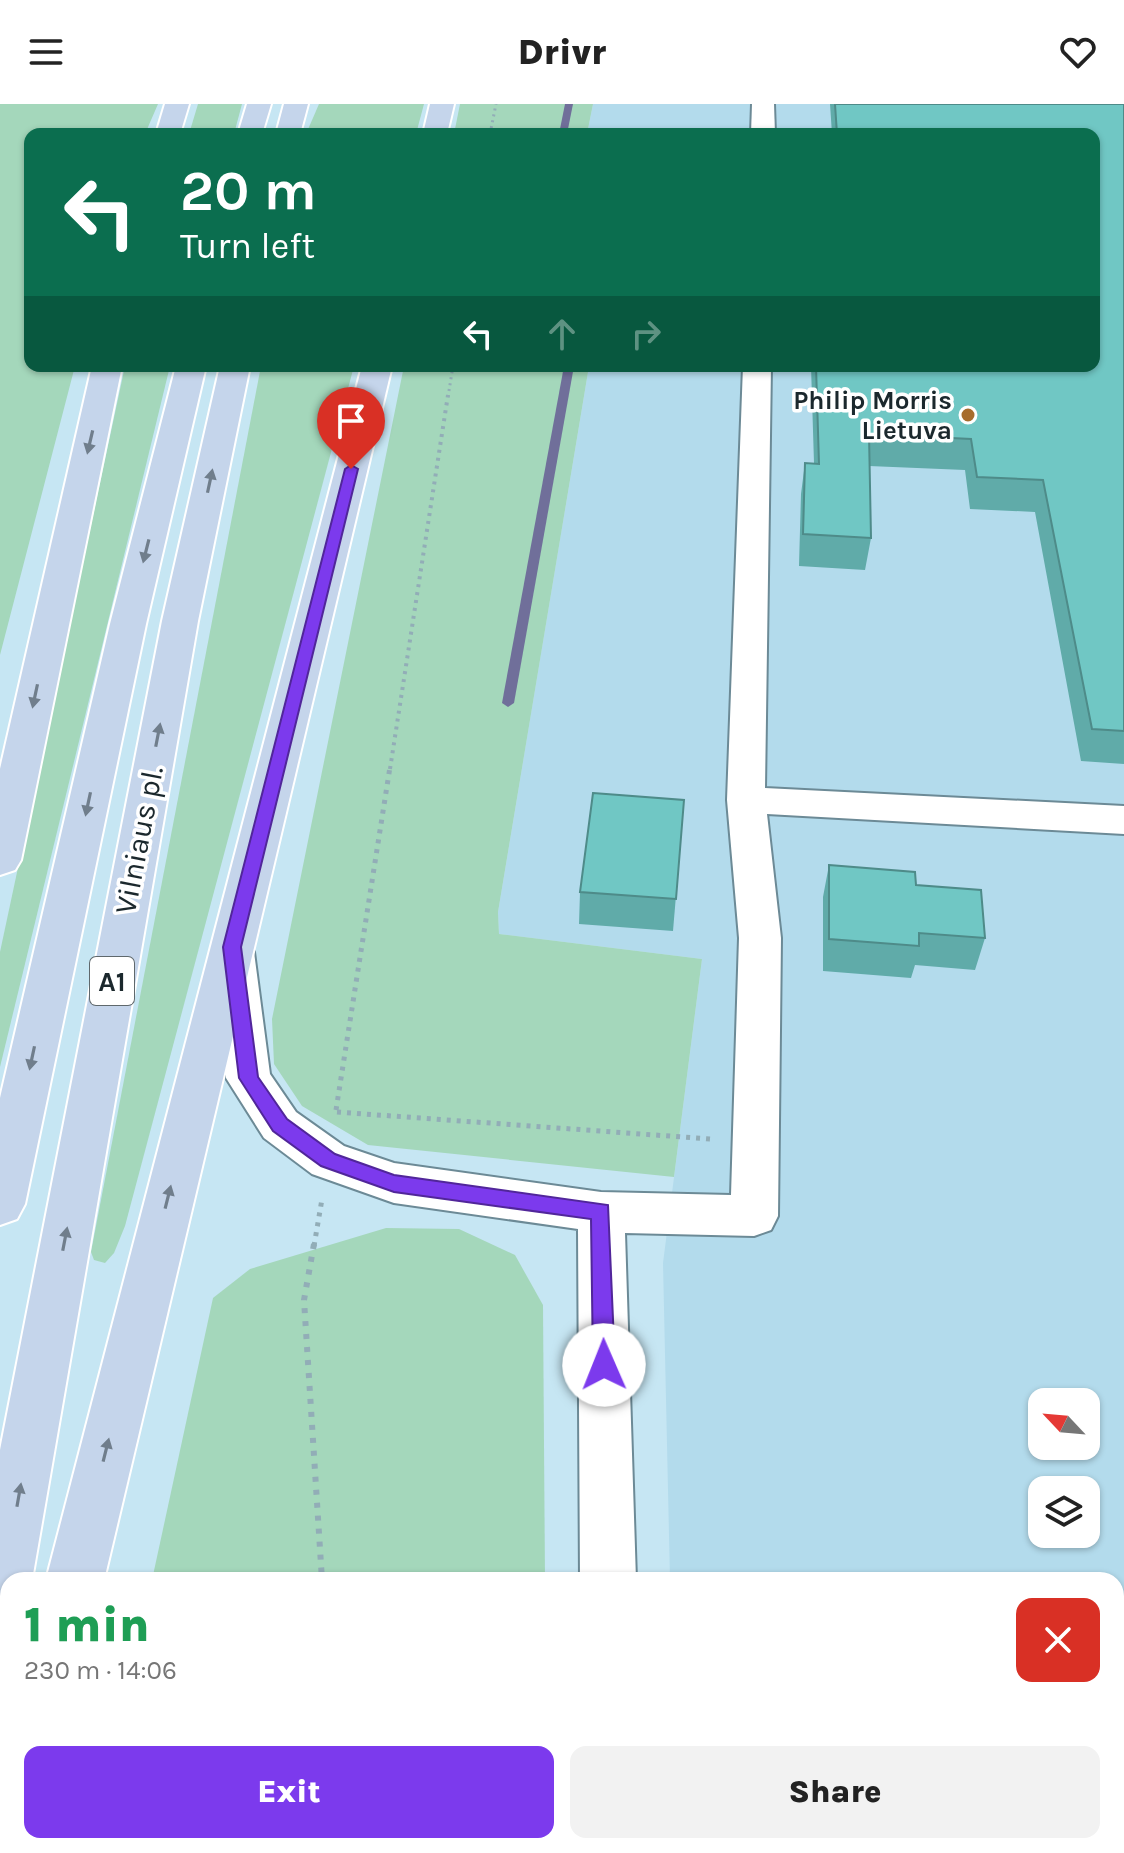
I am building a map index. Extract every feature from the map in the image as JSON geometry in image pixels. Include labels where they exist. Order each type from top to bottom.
[{"type":"highway","points":[[170,128],[177,104]]},
{"type":"highway","points":[[252,128],[259,104]]},
{"type":"highway","points":[[290,128],[296,104]]},
{"type":"highway","points":[[436,128],[442,104]]},
{"type":"highway","points":[[0,860],[106,372]]},
{"type":"highway","name":"Vilniaus pl.","points":[[0,1204],[128,624],[190,372]]},
{"type":"highway","name":"Vilniaus pl.","points":[[5,1572],[177,636],[234,372]]},
{"type":"highway","points":[[77,1572],[376,372]]},
{"type":"street","points":[[763,104],[763,128]]},
{"type":"street","points":[[232,947],[248,1078],[280,1125],[328,1160],[394,1183],[601,1212],[754,1216],[760,938],[746,800],[757,372]]},
{"type":"street","points":[[746,800],[1124,820]]},
{"type":"street","points":[[601,1212],[608,1572]]},
{"type":"path","points":[[491,128],[496,104]]},
{"type":"path","points":[[452,372],[336,1112],[755,1142]]},
{"type":"path","points":[[314,1250],[304,1300],[321,1572]]},
{"type":"shaded area","points":[[593,104],[1124,104],[1124,1572],[670,1572],[663,1263],[702,959],[499,934],[498,912],[588,372],[1100,372],[1100,128],[588,128]]},
{"type":"green space","points":[[0,104],[158,104],[148,128],[24,128],[24,372],[73,372],[0,655]]},
{"type":"green space","points":[[198,104],[242,104],[236,128],[191,128]]},
{"type":"green space","points":[[319,104],[424,104],[418,128],[309,128]]},
{"type":"green space","points":[[460,104],[593,104],[588,128],[455,128]]},
{"type":"green space","points":[[124,372],[169,372],[0,1067],[0,952]]},
{"type":"green space","points":[[260,372],[352,372],[125,1226],[114,1253],[105,1263],[94,1260],[91,1252]]},
{"type":"green space","points":[[403,372],[588,372],[498,912],[499,934],[702,959],[674,1177],[368,1145],[302,1106],[274,1064],[272,1019]]},
{"type":"green space","points":[[386,1228],[459,1229],[515,1255],[543,1305],[545,1572],[154,1572],[213,1298],[250,1269]]},
{"type":"building","name":"Philip Morris Lietuva","points":[[835,104],[1124,104],[1124,731],[1092,729],[1043,480],[977,477],[971,439],[869,434],[871,538],[803,534],[805,463],[819,464],[816,372],[1100,372],[1100,128],[837,128]]},
{"type":"building","points":[[593,793],[684,800],[676,899],[580,892]]},
{"type":"building","points":[[829,865],[915,872],[916,885],[981,890],[985,938],[919,933],[919,946],[829,939]]},
{"type":"waterway","points":[[564,128],[569,104]]},
{"type":"waterway","points":[[508,703],[568,372]]},
{"type":"place","name":"Philip Morris Lietuva","points":[[968,415]]},
{"type":"route","points":[[351,469],[232,947],[248,1078],[280,1125],[328,1160],[394,1183],[601,1212],[604,1365]]}]
